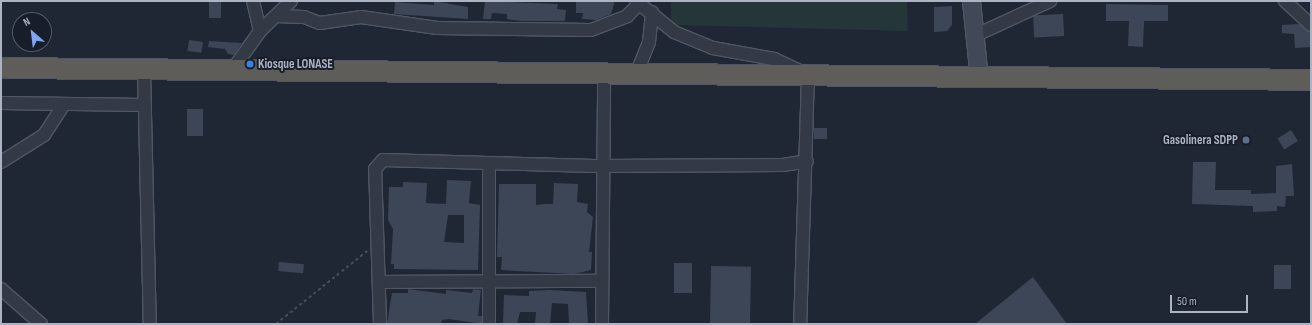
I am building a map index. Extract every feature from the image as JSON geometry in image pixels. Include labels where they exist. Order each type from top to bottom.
[{"type":"highway","points":[[1,68],[637,72],[979,78],[1311,80]]},
{"type":"main road","points":[[971,1],[979,78]]},
{"type":"street","points":[[253,1],[260,31]]},
{"type":"street","points":[[233,69],[260,31],[291,1]]},
{"type":"street","points":[[974,36],[1050,1]]},
{"type":"street","points":[[1285,1],[1311,25]]},
{"type":"street","points":[[276,16],[304,17],[320,23],[361,17],[437,28],[592,30],[627,16],[642,2],[654,17],[674,32],[713,48],[774,59],[808,75],[807,161],[800,324]]},
{"type":"street","points":[[637,72],[649,42],[654,17]]},
{"type":"street","points":[[144,69],[150,324]]},
{"type":"street","points":[[602,324],[604,72]]},
{"type":"street","points":[[1,103],[145,105]]},
{"type":"street","points":[[1,162],[44,135],[64,104]]},
{"type":"street","points":[[380,324],[380,282],[375,169],[379,163],[603,166],[783,165],[807,161]]},
{"type":"street","points":[[489,164],[489,324]]},
{"type":"street","points":[[380,282],[602,281]]},
{"type":"street","points":[[1,289],[41,324]]},
{"type":"path","points":[[276,324],[378,242]]},
{"type":"shaded area","points":[[671,1],[907,1],[908,31],[671,25]]},
{"type":"building","points":[[209,1],[221,1],[221,18],[209,18]]},
{"type":"building","points":[[434,1],[468,7],[468,19],[394,14],[395,2],[434,5]]},
{"type":"building","points":[[485,1],[558,4],[557,9],[566,10],[565,21],[520,21],[507,19],[507,14],[492,13],[491,19],[483,19]]},
{"type":"building","points":[[576,1],[615,1],[611,14],[596,20],[582,19],[583,13],[576,13]]},
{"type":"building","points":[[1106,4],[1168,5],[1168,21],[1144,21],[1143,47],[1128,46],[1129,21],[1106,21]]},
{"type":"building","points":[[952,6],[952,25],[947,31],[934,32],[934,7]]},
{"type":"building","points":[[1063,14],[1064,36],[1034,38],[1033,16]]},
{"type":"building","points":[[1299,24],[1311,32],[1311,47],[1295,48],[1294,34],[1282,33],[1282,25]]},
{"type":"building","points":[[189,40],[203,42],[201,53],[187,51]]},
{"type":"building","points":[[209,41],[242,43],[234,55],[228,54],[225,49],[208,47]]},
{"type":"building","points":[[187,109],[203,109],[203,136],[187,136]]},
{"type":"building","points":[[814,128],[827,128],[827,139],[814,139]]},
{"type":"building","points":[[1291,130],[1298,141],[1284,150],[1277,138]]},
{"type":"building","points":[[1193,162],[1216,162],[1215,190],[1251,190],[1251,194],[1276,193],[1276,166],[1292,164],[1294,196],[1286,196],[1285,207],[1277,206],[1277,211],[1253,212],[1253,206],[1192,204]]},
{"type":"building","points":[[447,180],[471,181],[469,203],[480,205],[478,270],[394,269],[394,264],[391,264],[393,229],[388,220],[389,187],[403,187],[403,182],[427,183],[426,203],[446,204]],"holes":[[[448,215],[464,215],[464,243],[444,242]]]},
{"type":"building","points":[[554,183],[578,184],[577,202],[588,204],[587,212],[593,217],[589,252],[592,252],[591,270],[574,274],[501,270],[502,257],[497,257],[499,184],[536,184],[536,205],[553,204]]},
{"type":"building","points":[[279,262],[304,264],[303,273],[278,271]]},
{"type":"building","points":[[674,263],[692,263],[692,293],[674,293]]},
{"type":"building","points":[[1274,265],[1291,265],[1291,289],[1274,289]]},
{"type":"building","points":[[711,266],[751,267],[750,324],[710,324]]},
{"type":"building","points":[[1033,277],[1067,324],[975,324]]},
{"type":"building","points":[[408,289],[446,294],[446,290],[472,293],[473,289],[481,290],[478,316],[482,316],[482,324],[449,319],[442,320],[441,324],[387,324],[392,293],[408,293]]},
{"type":"building","points":[[549,290],[586,292],[588,324],[569,324],[568,304],[552,303],[550,324],[535,324],[536,312],[520,312],[517,324],[503,324],[504,295],[529,296],[529,291]]},
{"type":"place","name":"Kiosque LONASE","points":[[250,64]]},
{"type":"place","name":"Gasolinera SDPP","points":[[1246,140]]}]
